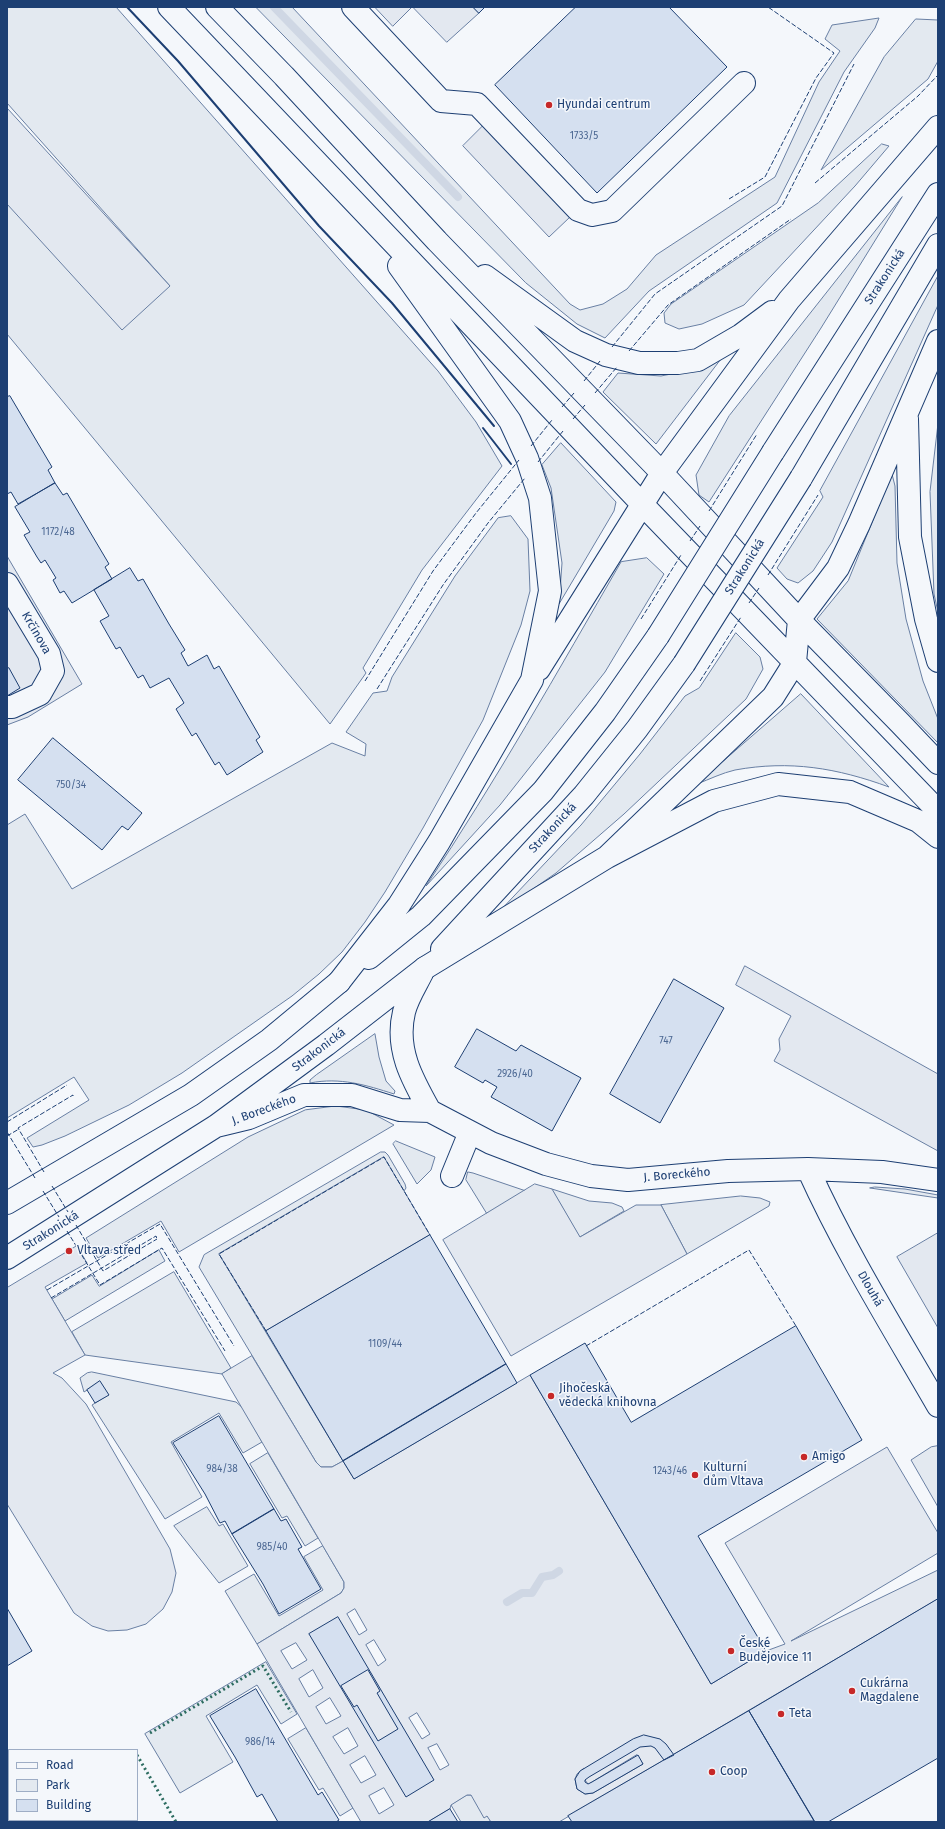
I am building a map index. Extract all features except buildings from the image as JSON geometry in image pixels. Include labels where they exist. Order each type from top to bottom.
[{"type":"main road","points":[[169,7],[354,203],[616,474],[643,505],[938,811]]},
{"type":"main road","points":[[217,7],[284,76],[437,241],[662,474],[799,620],[900,722],[938,763]]},
{"type":"main road","points":[[353,7],[441,101],[476,104],[578,210],[592,215],[612,211],[744,83]]},
{"type":"main road","points":[[339,982],[399,905],[439,842],[532,680],[662,474],[789,300],[938,127]]},
{"type":"main road","name":"Strakonická","points":[[7,1203],[191,1095],[269,1040],[421,916],[543,791],[605,712],[658,636],[773,452],[938,194]]},
{"type":"main road","points":[[354,203],[510,421],[527,458],[540,498],[550,591],[532,680]]},
{"type":"main road","points":[[437,241],[575,341],[606,355],[639,362],[678,363],[698,360],[741,335],[789,300]]},
{"type":"main road","name":"Strakonická","points":[[7,1258],[216,1126],[326,1045],[425,968],[584,795],[637,729],[684,664],[801,478],[938,245]]},
{"type":"main road","points":[[607,857],[773,697],[795,662],[799,620],[838,568],[859,524],[938,341]]},
{"type":"main road","points":[[907,411],[910,537],[926,619],[938,661]]},
{"type":"main road","name":"Krčínova","points":[[7,584],[49,654],[53,672],[40,694],[12,707],[7,707]]},
{"type":"main road","points":[[766,631],[799,620]]},
{"type":"main road","points":[[430,1111],[412,1079],[400,1042],[404,1011],[425,968],[607,857],[714,801],[778,784],[850,792],[918,822],[938,837]]},
{"type":"main road","name":"J. Boreckého","points":[[216,1126],[249,1118],[304,1095],[352,1095],[400,1110],[430,1111],[491,1143],[546,1164],[591,1176],[628,1180],[728,1171],[808,1169],[882,1172],[938,1180]]},
{"type":"main road","points":[[452,1176],[470,1132]]},
{"type":"main road","name":"Dlouhá","points":[[808,1169],[864,1281],[938,1406]]},
{"type":"green space","points":[[7,7],[116,7],[438,371],[476,422],[502,466],[422,570],[363,668],[366,673],[330,724],[7,334],[7,204],[170,286],[7,103]]},
{"type":"green space","points":[[256,7],[292,7],[570,304],[580,310],[603,304],[627,289],[656,255],[775,177],[819,82],[840,51],[825,39],[832,25],[879,18],[875,28],[844,72],[777,203],[649,291],[605,338],[577,324],[526,283]]},
{"type":"green space","points":[[916,19],[938,20],[938,61],[928,79],[821,170],[884,57]]},
{"type":"green space","points":[[882,144],[889,146],[855,186],[744,305],[702,324],[679,329],[665,323],[664,313],[671,304],[818,203]]},
{"type":"green space","points":[[902,197],[821,328],[709,502],[699,495],[696,475],[729,416]]},
{"type":"green space","points":[[938,276],[938,305],[832,542],[813,571],[798,583],[787,579],[777,568],[823,497],[820,491]]},
{"type":"green space","points":[[724,355],[656,444],[603,392],[618,373],[661,376],[707,367]]},
{"type":"green space","points":[[938,424],[938,612],[934,594],[930,492]]},
{"type":"green space","points":[[561,443],[616,502],[614,511],[559,604],[562,563],[551,488],[542,465]]},
{"type":"green space","points":[[892,474],[895,486],[897,563],[906,619],[923,681],[938,719],[938,743],[817,619],[848,581]]},
{"type":"green space","points":[[511,516],[528,539],[530,591],[521,625],[483,720],[423,828],[385,892],[365,922],[342,952],[319,974],[292,996],[182,1073],[129,1105],[65,1136],[33,1147],[27,1138],[89,1100],[74,1077],[7,1118],[7,825],[25,814],[72,889],[332,743],[365,756],[366,744],[346,732],[373,693],[387,691],[392,677],[455,576],[498,518]]},
{"type":"green space","points":[[647,558],[664,574],[605,672],[500,805],[426,886],[502,766],[621,562]]},
{"type":"green space","points":[[736,633],[760,657],[763,669],[746,699],[624,814],[556,873],[497,914],[581,825],[640,754],[685,696],[699,688]]},
{"type":"green space","points":[[801,694],[889,787],[851,775],[794,766],[755,767],[735,770],[697,784]]},
{"type":"green space","points":[[375,1034],[379,1057],[386,1081],[395,1091],[394,1094],[363,1085],[342,1081],[321,1081],[310,1083],[310,1080],[316,1075]]},
{"type":"green space","points":[[336,1106],[366,1110],[394,1125],[179,1252],[161,1221],[98,1258],[86,1238],[248,1137],[305,1110]]},
{"type":"green space","points":[[396,1141],[435,1157],[431,1170],[417,1184],[393,1144]]},
{"type":"green space","points":[[381,1152],[385,1152],[388,1155],[405,1184],[406,1188],[404,1191],[384,1158],[219,1254],[343,1461],[332,1467],[320,1467],[199,1267],[204,1255]]},
{"type":"green space","points":[[468,1172],[526,1191],[487,1214],[466,1180]]},
{"type":"green space","points":[[870,1188],[905,1189],[938,1195],[938,1198]]},
{"type":"green space","points":[[552,1189],[589,1201],[612,1203],[622,1207],[624,1211],[580,1237]]},
{"type":"green space","points":[[741,1196],[760,1198],[770,1202],[769,1206],[687,1254],[661,1205]]},
{"type":"green space","points":[[159,1250],[165,1261],[65,1321],[52,1299],[92,1275],[99,1286]]},
{"type":"green space","points":[[174,1272],[231,1368],[222,1374],[85,1355],[72,1332]]},
{"type":"green space","points":[[92,1372],[236,1402],[244,1409],[262,1442],[243,1453],[219,1413],[171,1442],[202,1497],[165,1519],[92,1405],[108,1395],[100,1382],[84,1392],[80,1378],[87,1373]]},
{"type":"green space","points":[[938,1446],[938,1507],[911,1460],[931,1447]]},
{"type":"green space","points":[[268,1453],[318,1538],[305,1546],[287,1516],[282,1518],[250,1464]]},
{"type":"green space","points":[[207,1507],[219,1526],[223,1524],[248,1566],[219,1583],[174,1526]]},
{"type":"green space","points":[[323,1546],[344,1582],[344,1588],[341,1593],[257,1644],[225,1591],[254,1574],[279,1616],[323,1590],[304,1557]]},
{"type":"green space","points":[[266,1662],[297,1714],[281,1724],[257,1685],[206,1716],[233,1762],[180,1793],[145,1734]]},
{"type":"green space","points":[[306,1728],[353,1808],[340,1816],[323,1788],[319,1790],[288,1739]]},
{"type":"green space","points":[[467,1795],[475,1795],[491,1822],[461,1822],[451,1805]]},
{"type":"shaded area","points":[[375,7],[412,7],[393,26]]},
{"type":"shaded area","points":[[413,7],[473,7],[479,13],[447,42]]},
{"type":"shaded area","points":[[7,108],[170,286],[122,330],[7,204]]},
{"type":"shaded area","points":[[483,126],[570,217],[549,237],[463,146]]},
{"type":"shaded area","points":[[7,556],[82,684],[28,717],[7,725]]},
{"type":"shaded area","points":[[745,966],[938,1074],[938,1151],[774,1061],[780,1050],[779,1039],[791,1016],[736,985]]},
{"type":"shaded area","points":[[384,1157],[430,1235],[266,1331],[219,1254]]},
{"type":"shaded area","points":[[535,1184],[552,1189],[580,1237],[636,1205],[661,1205],[687,1254],[511,1356],[443,1240]]},
{"type":"shaded area","points":[[938,1233],[938,1328],[897,1257]]},
{"type":"shaded area","points":[[77,1246],[87,1263],[45,1287],[85,1355],[53,1373],[62,1378],[86,1404],[170,1549],[176,1573],[172,1592],[163,1609],[146,1624],[127,1630],[108,1631],[92,1626],[74,1613],[7,1504],[7,1288]]},
{"type":"shaded area","points":[[252,1356],[316,1462],[321,1467],[332,1467],[343,1461],[354,1479],[530,1375],[711,1684],[766,1651],[785,1644],[725,1543],[887,1447],[938,1533],[938,1553],[791,1641],[938,1570],[938,1599],[559,1822],[491,1822],[487,1816],[484,1818],[471,1795],[467,1795],[451,1805],[450,1809],[428,1822],[361,1822],[257,1644],[341,1593],[344,1588],[344,1582],[222,1374]],"holes":[[[355,1609],[367,1630],[359,1635],[347,1614]],[[374,1640],[386,1660],[378,1666],[366,1645]],[[296,1643],[307,1660],[292,1669],[281,1651]],[[313,1670],[323,1688],[309,1697],[299,1679]],[[330,1698],[341,1716],[326,1724],[316,1707]],[[417,1713],[430,1734],[422,1739],[409,1718]],[[348,1728],[358,1746],[344,1754],[333,1737]],[[437,1744],[449,1765],[440,1770],[428,1748]],[[637,1755],[643,1764],[593,1793],[585,1794],[577,1789],[575,1779],[577,1774],[584,1768],[589,1776],[585,1780],[588,1784]],[[365,1756],[376,1775],[361,1783],[350,1765]],[[384,1788],[394,1805],[379,1814],[369,1796]]]},
{"type":"waterway","points":[[274,7],[458,197]]},
{"type":"waterway","points":[[507,1602],[522,1593],[532,1593],[542,1577],[553,1575],[559,1571]]},
{"type":"hedge","points":[[150,1733],[263,1666],[291,1712]]},
{"type":"hedge","points":[[138,1757],[176,1822]]},
{"type":"fence","points":[[729,199],[765,177],[816,78],[834,53],[768,7]]},
{"type":"fence","points":[[612,347],[655,294],[782,206],[854,64]]},
{"type":"fence","points":[[815,183],[918,96],[938,75]]},
{"type":"fence","points":[[629,351],[668,305],[791,219]]},
{"type":"fence","points":[[584,381],[600,361]]},
{"type":"fence","points":[[595,393],[617,367]]},
{"type":"fence","points":[[562,407],[574,393]]},
{"type":"fence","points":[[573,419],[585,405]]},
{"type":"fence","points":[[531,446],[552,420]]},
{"type":"fence","points":[[538,462],[563,431]]},
{"type":"fence","points":[[709,511],[757,434]]},
{"type":"fence","points":[[365,681],[433,571],[476,513],[519,460]]},
{"type":"fence","points":[[377,689],[443,585],[488,523],[525,478]]},
{"type":"fence","points":[[768,575],[818,495]]},
{"type":"fence","points":[[690,541],[700,526]]},
{"type":"fence","points":[[641,619],[681,555]]},
{"type":"fence","points":[[749,603],[759,588]]},
{"type":"fence","points":[[700,681],[741,617]]},
{"type":"fence","points":[[7,1122],[67,1085]]},
{"type":"fence","points":[[44,1172],[18,1128],[73,1096]]},
{"type":"fence","points":[[7,1136],[19,1129]]},
{"type":"fence","points":[[7,1132],[35,1178]]},
{"type":"fence","points":[[266,1331],[219,1254],[384,1157],[430,1235]]},
{"type":"fence","points":[[52,1186],[68,1212]]},
{"type":"fence","points":[[43,1191],[59,1217]]},
{"type":"fence","points":[[47,1290],[160,1224],[234,1346]]},
{"type":"fence","points":[[76,1225],[103,1271],[157,1239]]},
{"type":"fence","points":[[67,1231],[100,1285],[162,1248],[225,1351]]},
{"type":"fence","points":[[51,1298],[156,1236],[157,1239]]},
{"type":"fence","points":[[586,1346],[749,1250],[796,1326]]},
{"type":"wall","points":[[127,7],[178,61],[319,226],[392,303],[494,426]]},
{"type":"wall","points":[[483,428],[511,464]]},
{"type":"place","name":"Hyundai centrum","points":[[549,105]]},
{"type":"place","name":"Vltava střed","points":[[69,1251]]},
{"type":"place","name":"Jihočeská vědecká knihovna","points":[[551,1396]]},
{"type":"place","name":"Amigo","points":[[804,1457]]},
{"type":"place","name":"Kulturní dům Vltava","points":[[695,1475]]},
{"type":"place","name":"České Budějovice 11","points":[[731,1651]]},
{"type":"place","name":"Cukrárna Magdalene","points":[[852,1691]]},
{"type":"place","name":"Teta","points":[[781,1714]]},
{"type":"place","name":"Coop","points":[[712,1772]]}]
